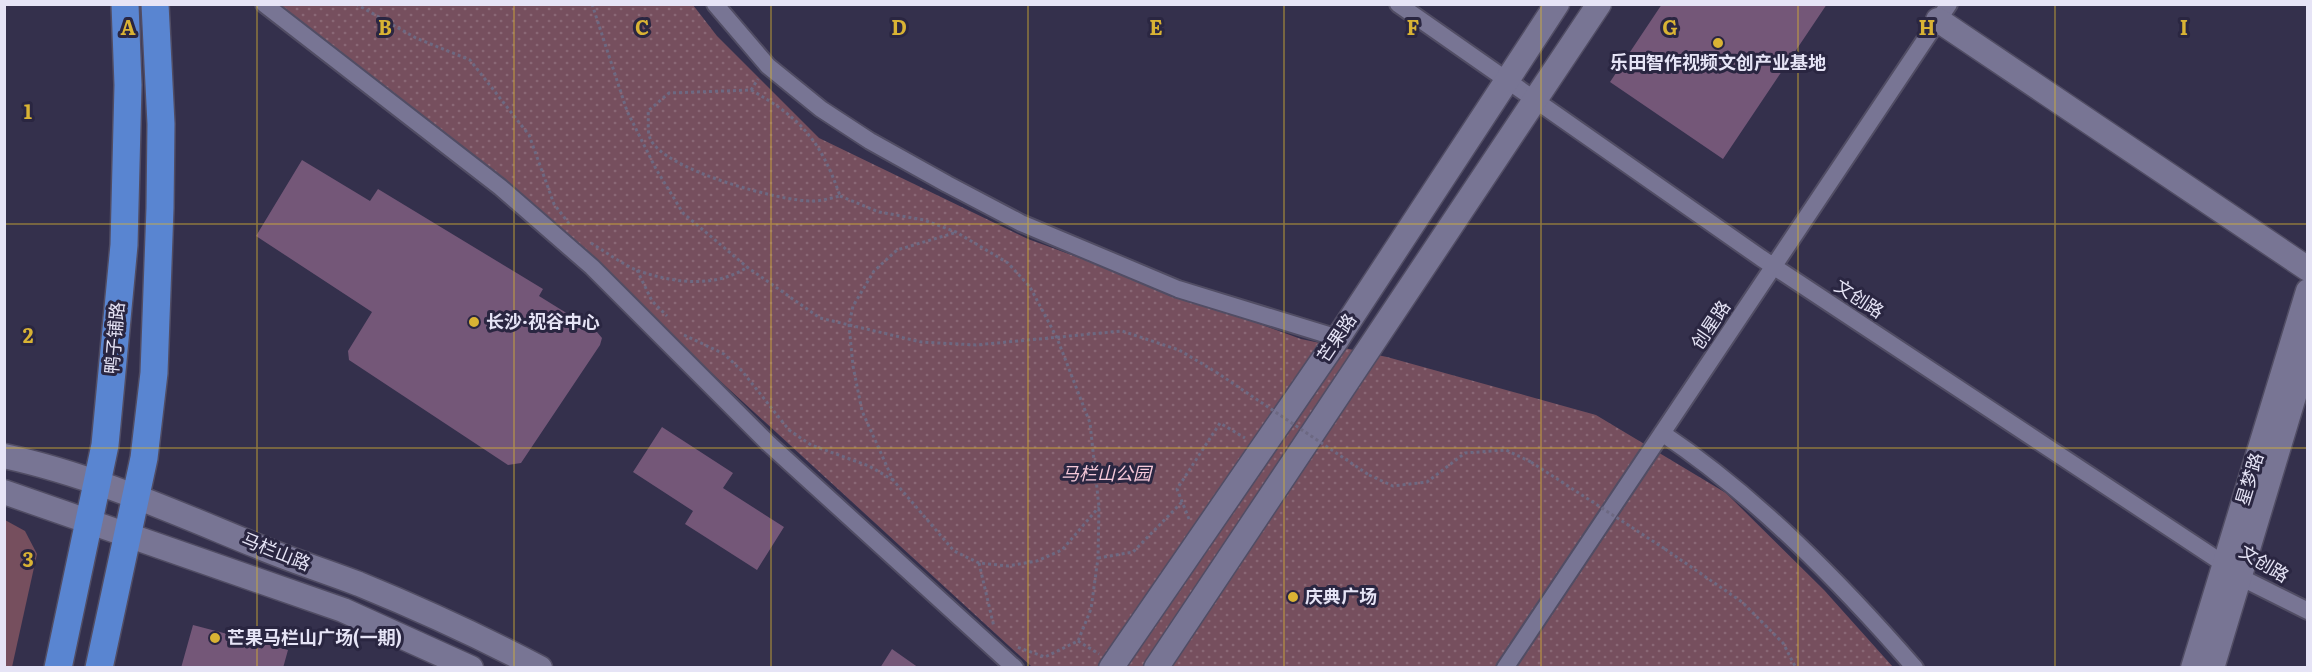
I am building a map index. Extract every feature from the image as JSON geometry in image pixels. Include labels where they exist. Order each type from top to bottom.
[{"type":"main road","name":"鸭子铺路","points":[[58,668],[105,445],[124,245],[128,85],[125,4]]},
{"type":"main road","points":[[99,668],[144,458],[155,338],[161,145],[155,4]]},
{"type":"main road","name":"芒果路","points":[[1111,668],[1338,338],[1557,4]]},
{"type":"main road","name":"芒果路","points":[[1156,668],[1599,4]]},
{"type":"main road","points":[[1943,12],[2307,268]]},
{"type":"main road","name":"星梦路","points":[[2212,668],[2232,570],[2307,291]]},
{"type":"main road","name":"星梦路","points":[[2193,668],[2232,570],[2307,350]]},
{"type":"main road","name":"马栏山路","points":[[4,456],[37,463],[195,518],[257,546],[359,584],[484,639],[540,668]]},
{"type":"main road","name":"马栏山路","points":[[4,492],[343,610],[471,668]]},
{"type":"street","points":[[264,4],[500,186],[679,342],[768,443],[1015,668]]},
{"type":"street","points":[[715,4],[768,66],[821,109],[870,141],[947,184],[1021,223],[1178,289],[1338,338]]},
{"type":"street","name":"文创路","points":[[1398,4],[1774,267],[2232,570],[2307,611]]},
{"type":"street","name":"创星路","points":[[1505,668],[1943,12]]},
{"type":"street","points":[[1662,433],[1704,461],[1745,496],[1869,615],[1916,668]]},
{"type":"path","points":[[356,4],[416,38],[470,60],[529,135],[554,204],[572,227]]},
{"type":"path","points":[[592,4],[627,111],[683,213],[747,267],[820,318],[921,342],[976,345],[1122,331],[1179,350],[1216,372],[1369,475],[1393,486],[1427,482],[1465,453],[1506,450],[1531,462],[1742,602],[1784,643],[1796,668]]},
{"type":"path","points":[[840,196],[829,165],[818,144],[805,128],[780,106],[751,90],[669,93],[648,111],[650,139],[665,157],[717,179],[773,197],[814,202],[840,196],[879,212],[924,220],[956,232],[1008,263],[1030,287],[1057,338],[1090,423],[1099,507],[1098,558],[1091,609],[1077,641],[1045,657],[1013,645]]},
{"type":"path","points":[[643,143],[650,139]]},
{"type":"path","points":[[956,232],[897,250],[874,271],[854,306],[849,325],[853,366],[862,411],[893,480],[954,551],[979,564],[1008,566],[1037,561],[1062,550],[1099,507]]},
{"type":"path","points":[[588,240],[637,270],[685,282],[728,279],[747,267]]},
{"type":"path","points":[[637,270],[652,301],[668,318]]},
{"type":"path","points":[[676,327],[679,342],[724,354],[742,371],[789,430],[803,440],[869,466],[893,480]]},
{"type":"path","points":[[1198,541],[1177,489],[1220,423],[1261,449]]},
{"type":"path","points":[[1098,558],[1133,552],[1182,502]]},
{"type":"path","points":[[979,564],[994,628],[1001,634]]},
{"type":"green space","name":"马栏山公园","points":[[277,5],[693,5],[717,36],[819,138],[1028,239],[1301,339],[1387,357],[1596,415],[1726,493],[1824,590],[1893,667],[1032,667],[548,223],[385,87]]},
{"type":"green space","points":[[5,520],[25,531],[37,554],[12,667],[5,667]]},
{"type":"building","name":"乐田智作视频文创产业基地","points":[[1662,4],[1827,4],[1723,159],[1610,82]]},
{"type":"building","name":"长沙·视谷中心","points":[[302,160],[370,201],[378,189],[543,289],[539,296],[597,332],[602,338],[600,345],[521,463],[508,465],[349,360],[348,351],[372,312],[256,236]]},
{"type":"building","points":[[662,427],[733,473],[723,488],[784,527],[757,570],[685,524],[693,511],[633,472]]},
{"type":"building","name":"芒果马栏山广场(一期)","points":[[193,625],[288,650],[283,668],[181,668]]},
{"type":"building","points":[[892,649],[919,668],[880,668]]},
{"type":"place","name":"乐田智作视频文创产业基地","points":[[1718,43]]},
{"type":"place","name":"长沙·视谷中心","points":[[474,322]]},
{"type":"place","name":"庆典广场","points":[[1293,597]]},
{"type":"place","name":"芒果马栏山广场(一期)","points":[[215,638]]}]
